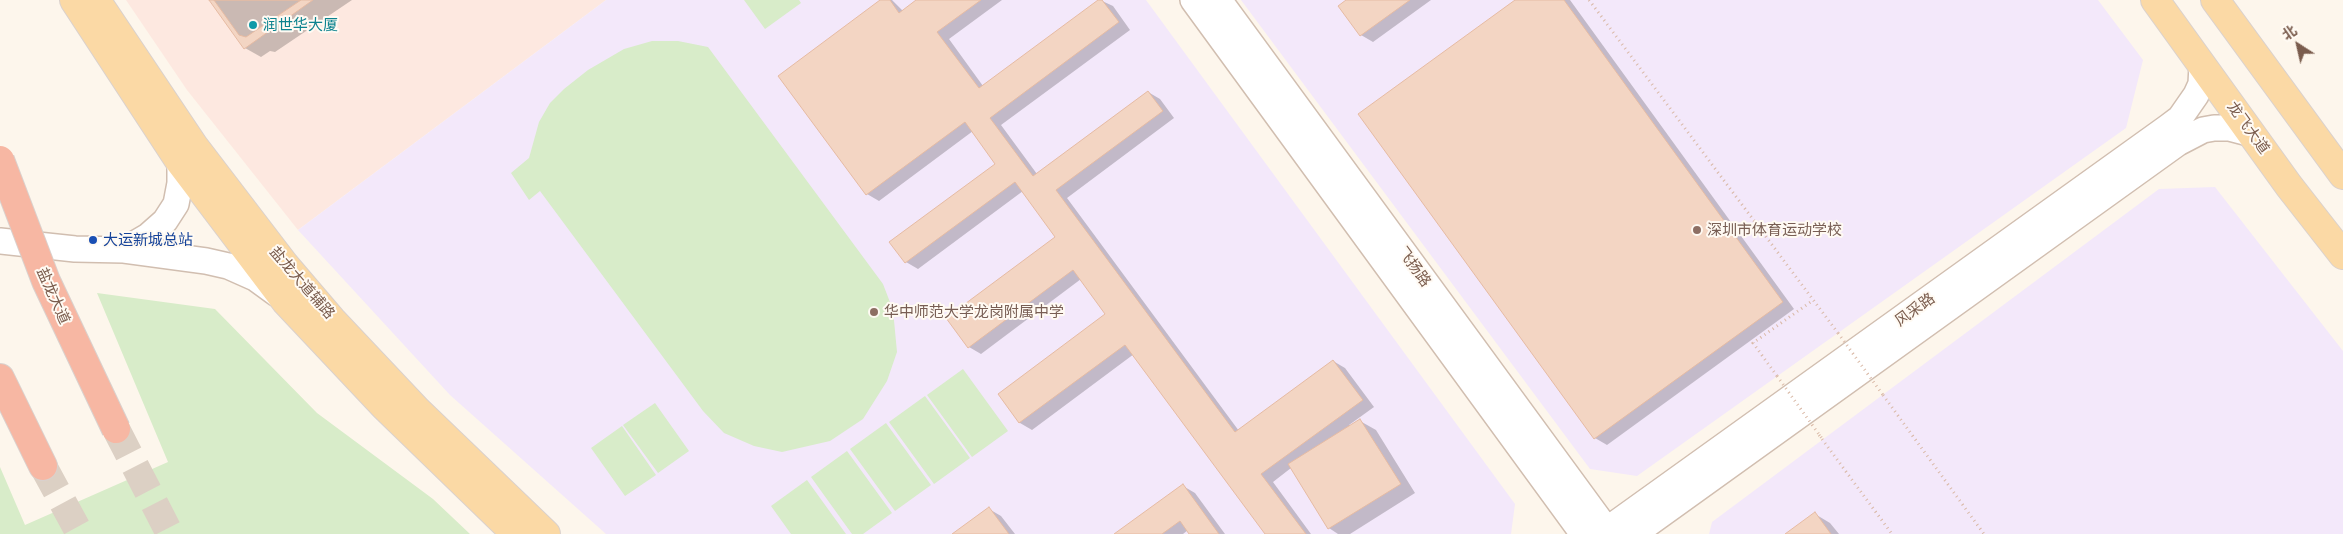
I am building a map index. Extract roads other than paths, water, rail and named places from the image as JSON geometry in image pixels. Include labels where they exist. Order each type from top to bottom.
[{"type":"highway","name":"盐龙大道","points":[[0,160],[46,281],[116,429]]},
{"type":"highway","points":[[0,378],[43,466]]},
{"type":"main road","name":"盐龙大道辅路","points":[[74,0],[180,162],[286,302],[384,406],[516,534]]},
{"type":"main road","name":"盐龙大道辅路","points":[[96,0],[194,146],[285,265],[332,320],[417,410],[546,534]]},
{"type":"main road","name":"龙飞大道","points":[[2155,0],[2343,255]]},
{"type":"main road","points":[[2215,0],[2343,175]]},
{"type":"street","name":"飞扬路","points":[[1193,0],[1600,533]]},
{"type":"street","name":"飞扬路","points":[[1219,0],[1600,533]]},
{"type":"street","name":"风采路","points":[[1600,533],[2180,118],[2196,95],[2201,84],[2202,65]]},
{"type":"street","name":"风采路","points":[[1634,534],[2178,143],[2203,130],[2214,128],[2229,128],[2252,134]]},
{"type":"street","points":[[124,250],[148,236],[169,215],[176,204],[180,184],[180,162]]},
{"type":"street","points":[[0,241],[75,249],[124,250],[206,261],[228,266],[255,278],[286,302]]},
{"type":"tunnel","points":[[116,429],[170,534]]},
{"type":"tunnel","points":[[43,466],[80,534]]},
{"type":"place","name":"润世华大厦","points":[[253,25]]},
{"type":"place","name":"深圳市体育运动学校","points":[[1697,230]]},
{"type":"place","name":"大运新城总站","points":[[93,240]]},
{"type":"place","name":"华中师范大学龙岗附属中学","points":[[874,312]]}]
